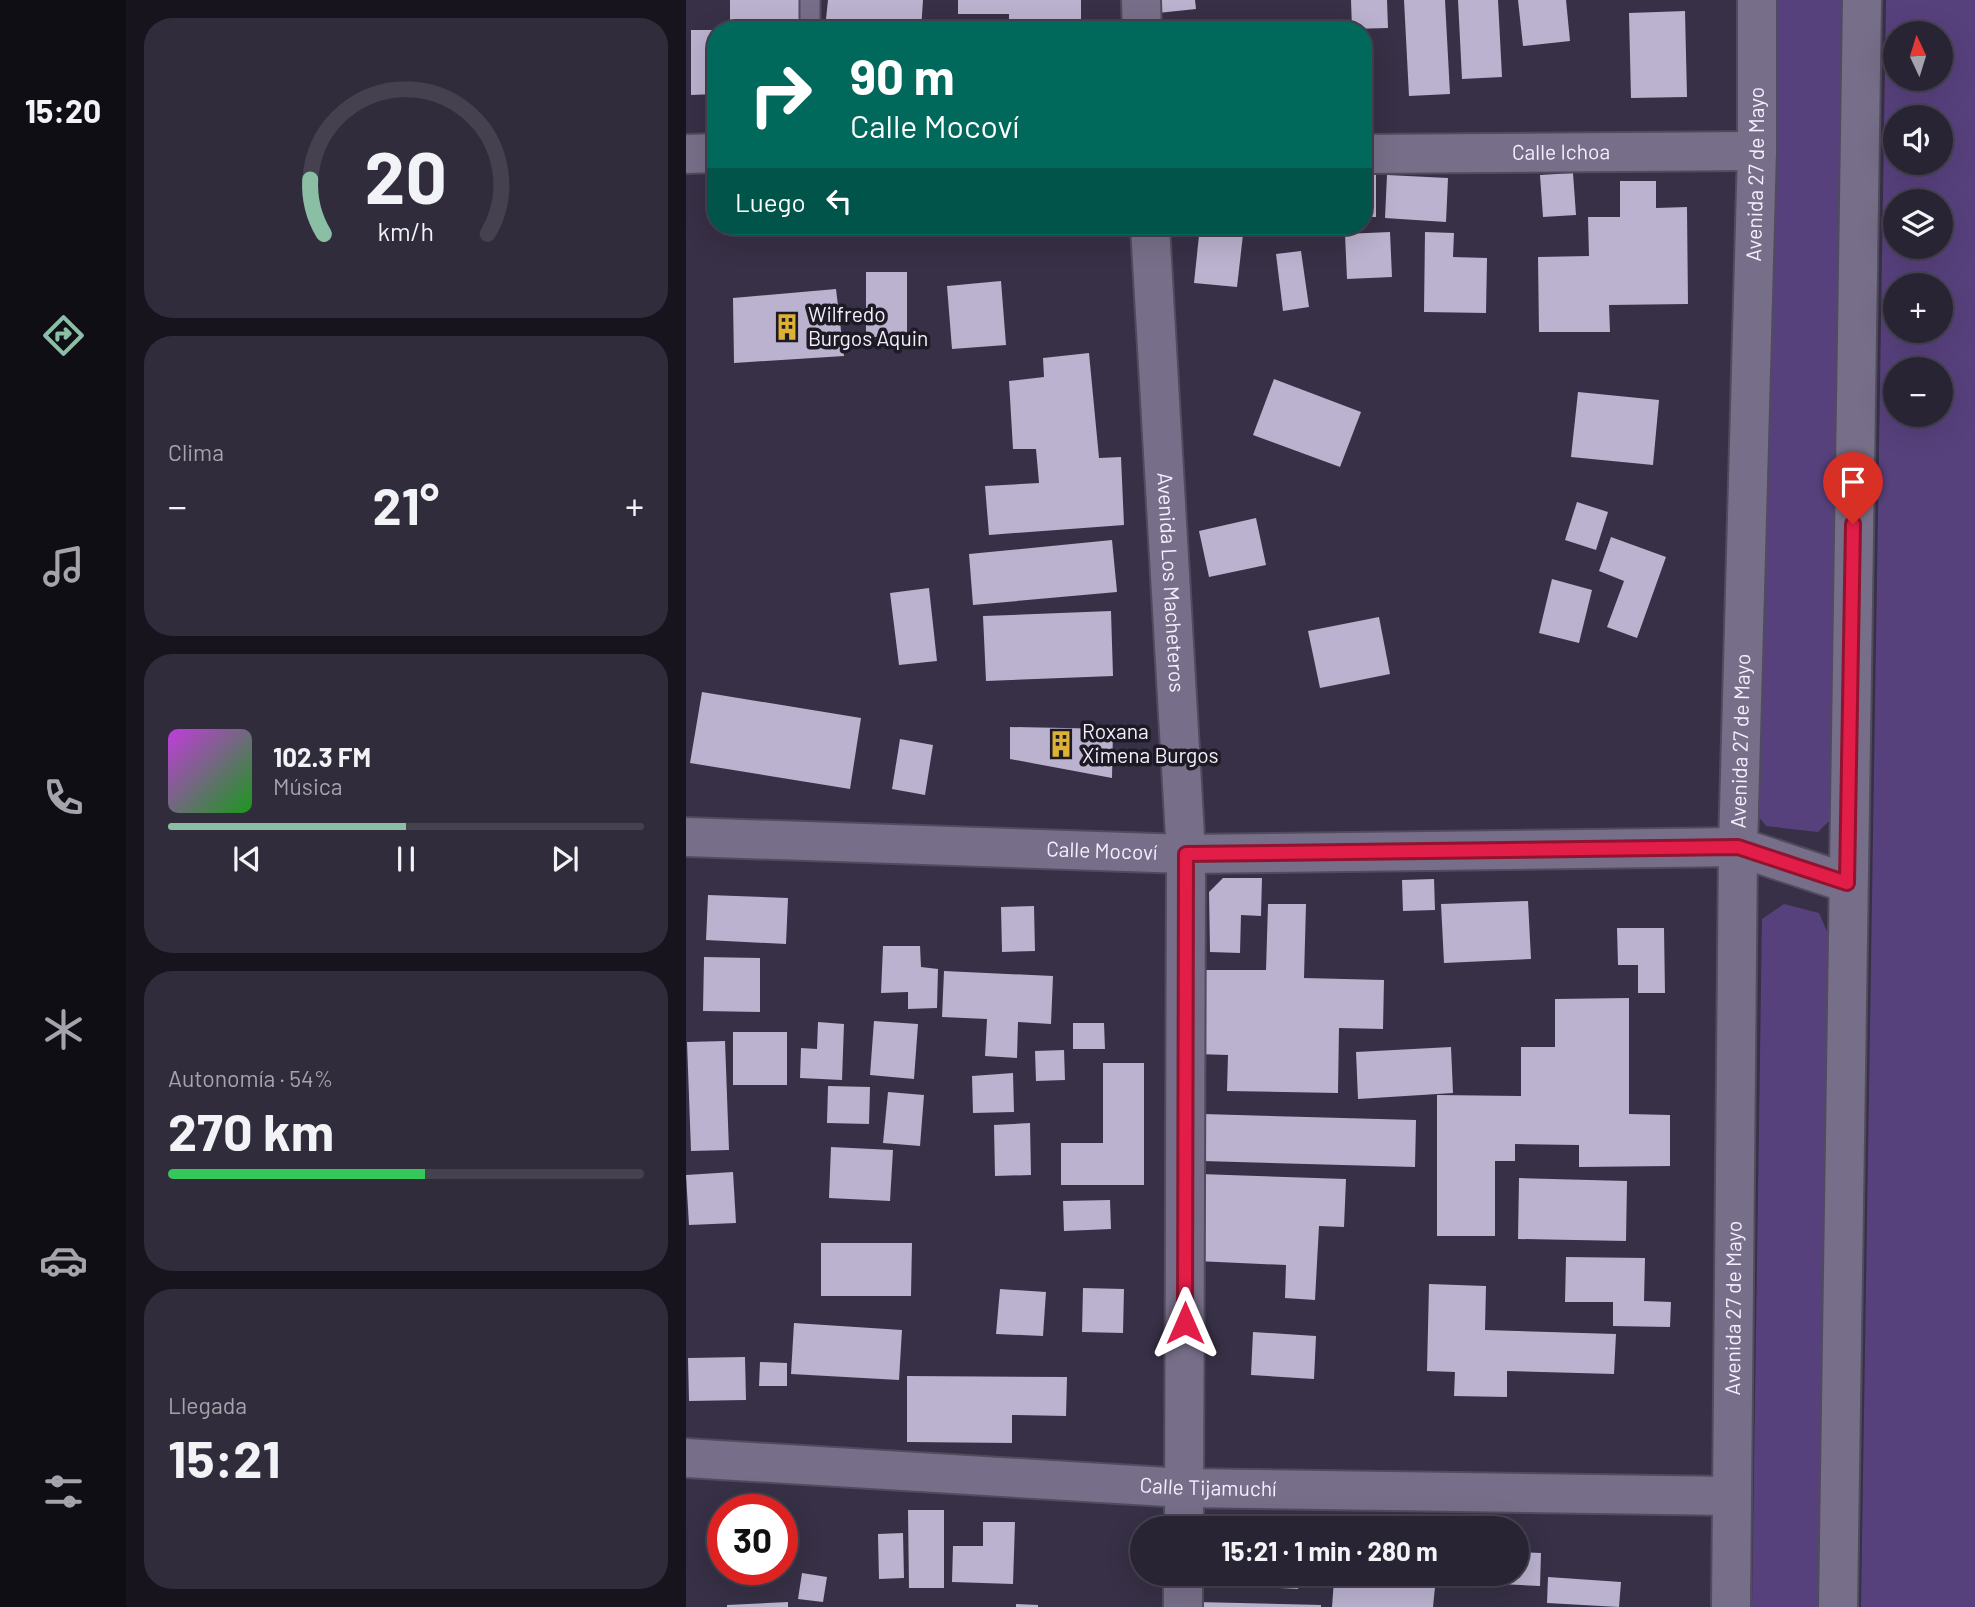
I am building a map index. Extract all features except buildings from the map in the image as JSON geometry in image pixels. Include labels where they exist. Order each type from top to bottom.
[{"type":"street","points":[[1141,0],[1142,21]]},
{"type":"street","name":"Avenida 27 de Mayo","points":[[1731,1607],[1738,847],[1757,151],[1757,0]]},
{"type":"street","points":[[1838,1607],[1862,0]]},
{"type":"street","name":"Calle Ichoa","points":[[1372,154],[1757,151]]},
{"type":"street","points":[[686,154],[707,153]]},
{"type":"street","name":"Avenida Los Macheteros","points":[[1151,235],[1186,854],[1184,1516]]},
{"type":"street","name":"Calle Mocoví","points":[[686,837],[1186,854],[1738,847],[1847,883]]},
{"type":"street","name":"Calle Tijamuchí","points":[[686,1458],[1184,1488],[1732,1496]]},
{"type":"street","points":[[1183,1586],[1183,1607]]},
{"type":"lane","points":[[810,0],[810,21]]},
{"type":"shaded area","points":[[1771,0],[1850,0],[1833,817],[1818,832],[1766,826],[1753,810]]},
{"type":"shaded area","points":[[1886,0],[1975,0],[1975,1607],[1861,1607],[1883,193],[1883,259],[1953,259],[1953,189],[1883,189],[1883,175],[1953,175],[1953,105],[1884,105],[1885,91],[1953,91],[1953,21],[1886,21]]},
{"type":"shaded area","points":[[1784,904],[1819,913],[1829,936],[1821,1607],[1752,1607],[1762,919]]},
{"type":"place","name":"Wilfredo Burgos Aquin","points":[[787,327]]},
{"type":"place","name":"Roxana Ximena Burgos","points":[[1061,744]]},
{"type":"route","points":[[1185,1323],[1186,854],[1738,847],[1847,883],[1853,524]]}]
